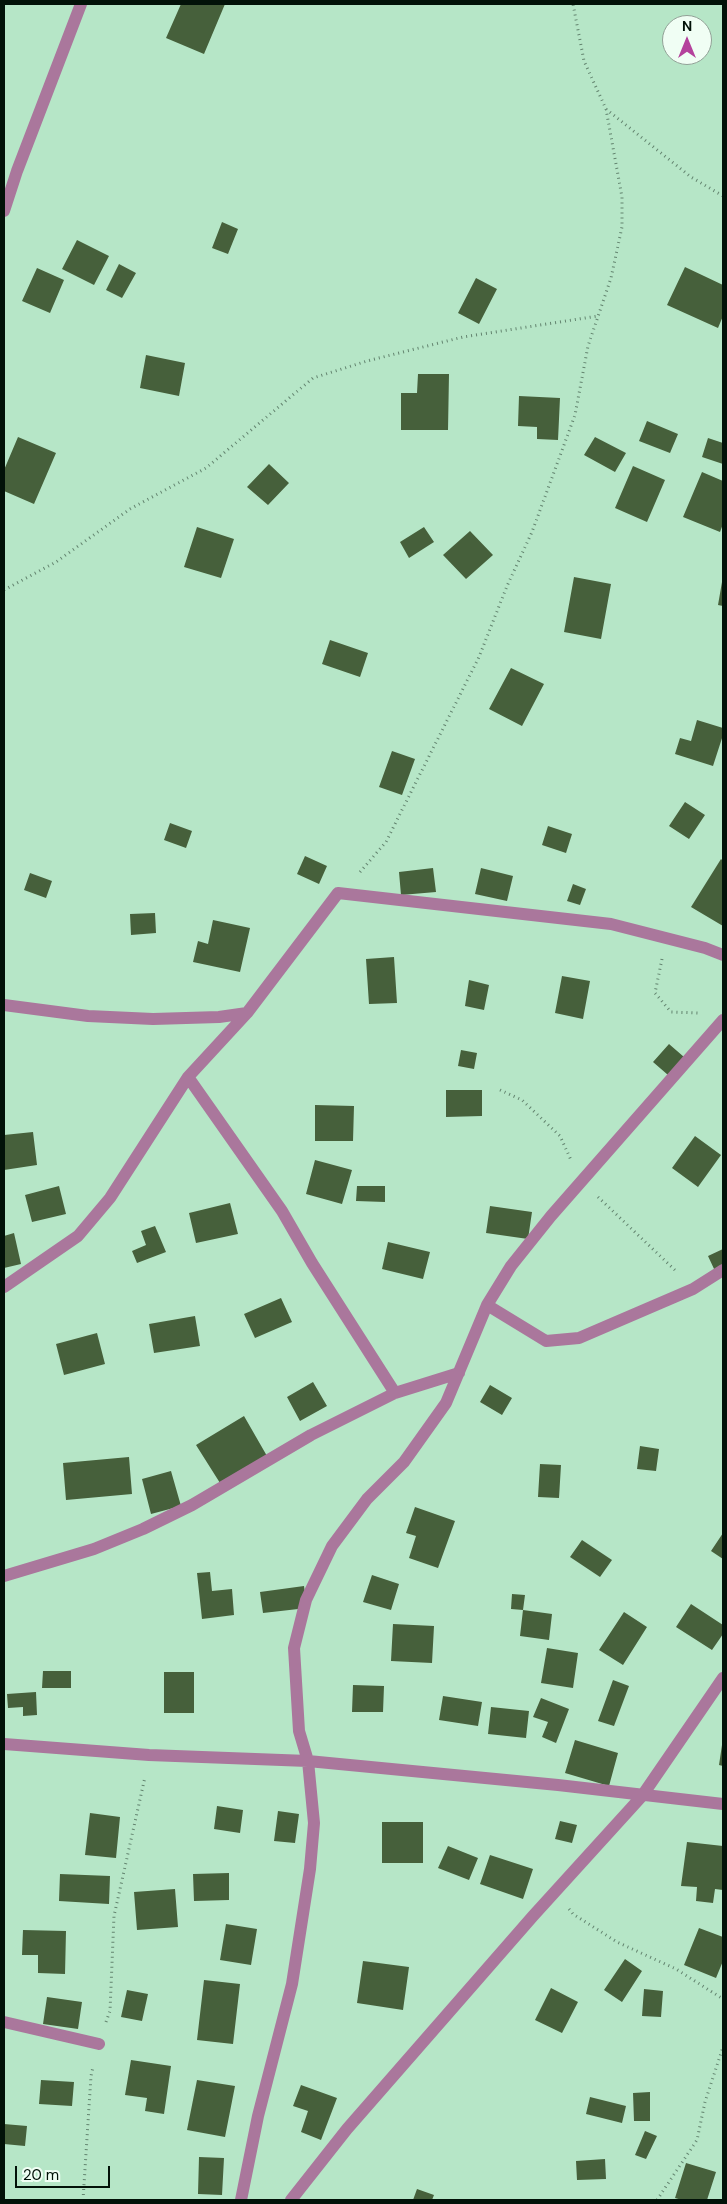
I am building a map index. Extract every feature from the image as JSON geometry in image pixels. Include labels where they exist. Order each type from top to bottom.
[{"type":"street","points":[[4,210],[81,4]]},
{"type":"street","points":[[4,1287],[78,1236],[110,1198],[188,1077],[247,1013],[338,893],[611,924],[723,955]]},
{"type":"street","points":[[4,1005],[88,1016],[153,1019],[219,1017],[247,1013]]},
{"type":"street","points":[[241,2200],[258,2116],[292,1984],[310,1870],[314,1823],[308,1761],[300,1731],[294,1648],[306,1600],[332,1546],[367,1498],[404,1462],[446,1403],[487,1305],[511,1266],[551,1216],[723,1020]]},
{"type":"street","points":[[188,1077],[282,1211],[312,1263],[396,1393]]},
{"type":"street","points":[[487,1305],[546,1341],[579,1338],[693,1289],[723,1270]]},
{"type":"street","points":[[4,1576],[94,1549],[143,1530],[192,1505],[311,1435],[396,1393],[460,1373]]},
{"type":"street","points":[[292,2200],[348,2129],[533,1916],[558,1892],[642,1796],[723,1678]]},
{"type":"street","points":[[4,1744],[149,1755],[308,1761],[558,1785],[723,1804]]},
{"type":"street","points":[[4,2022],[99,2044]]},
{"type":"path","points":[[338,893],[372,860],[386,842],[479,657],[507,586],[532,532],[575,415],[588,346],[611,278],[622,227],[622,196],[606,109],[584,61],[573,4]]},
{"type":"path","points":[[606,109],[691,177],[723,196]]},
{"type":"path","points":[[4,590],[56,562],[130,509],[206,468],[313,378],[367,361],[463,338],[598,316]]},
{"type":"path","points":[[666,938],[655,994],[671,1012],[706,1014]]},
{"type":"path","points":[[83,2200],[91,2076],[110,2012],[114,1916],[149,1755]]},
{"type":"path","points":[[558,1892],[572,1914],[617,1942],[676,1968],[723,1999]]},
{"type":"path","points":[[658,2200],[697,2140],[705,2102],[723,2047]]},
{"type":"building","points":[[181,4],[225,4],[204,54],[166,38]]},
{"type":"building","points":[[222,222],[238,229],[228,254],[212,248]]},
{"type":"building","points":[[77,240],[109,256],[94,285],[62,269]]},
{"type":"building","points":[[119,264],[136,273],[122,298],[106,290]]},
{"type":"building","points":[[685,267],[723,285],[723,316],[718,328],[667,305]]},
{"type":"building","points":[[37,268],[64,280],[50,313],[22,301]]},
{"type":"building","points":[[476,278],[497,289],[479,324],[458,313]]},
{"type":"building","points":[[146,355],[185,363],[179,396],[140,388]]},
{"type":"building","points":[[418,374],[449,374],[448,430],[401,430],[401,393],[417,393]]},
{"type":"building","points":[[519,396],[560,398],[558,440],[537,439],[537,427],[518,426]]},
{"type":"building","points":[[647,421],[678,434],[670,453],[639,441]]},
{"type":"building","points":[[18,437],[56,453],[34,504],[4,491],[4,470]]},
{"type":"building","points":[[595,437],[626,453],[615,472],[584,455]]},
{"type":"building","points":[[708,438],[723,443],[723,464],[702,457]]},
{"type":"building","points":[[269,464],[289,483],[268,505],[247,487]]},
{"type":"building","points":[[633,466],[665,480],[647,522],[615,508]]},
{"type":"building","points":[[702,472],[723,481],[723,524],[720,532],[683,517]]},
{"type":"building","points":[[197,527],[234,539],[221,578],[184,567]]},
{"type":"building","points":[[424,527],[434,542],[409,558],[400,542]]},
{"type":"building","points":[[470,531],[493,555],[466,579],[443,555]]},
{"type":"building","points":[[574,577],[611,584],[601,639],[564,632]]},
{"type":"building","points":[[723,582],[723,606],[718,605]]},
{"type":"building","points":[[330,640],[368,653],[360,677],[322,664]]},
{"type":"building","points":[[511,668],[544,684],[522,726],[489,709]]},
{"type":"building","points":[[697,720],[723,728],[723,735],[713,766],[675,754],[680,738],[691,741]]},
{"type":"building","points":[[392,751],[415,759],[402,795],[379,787]]},
{"type":"building","points":[[685,802],[705,815],[689,839],[669,826]]},
{"type":"building","points":[[170,823],[192,831],[186,848],[164,840]]},
{"type":"building","points":[[548,826],[572,834],[566,853],[542,845]]},
{"type":"building","points":[[305,856],[327,866],[319,884],[297,874]]},
{"type":"building","points":[[721,859],[723,861],[723,926],[691,907]]},
{"type":"building","points":[[433,868],[436,892],[401,895],[399,872]]},
{"type":"building","points":[[481,868],[513,876],[507,901],[475,894]]},
{"type":"building","points":[[30,873],[52,881],[46,898],[24,890]]},
{"type":"building","points":[[573,884],[586,889],[580,905],[567,901]]},
{"type":"building","points":[[155,913],[156,933],[131,935],[130,914]]},
{"type":"building","points":[[213,920],[250,928],[240,972],[193,962],[198,941],[208,944]]},
{"type":"building","points":[[394,957],[397,1003],[369,1004],[366,959]]},
{"type":"building","points":[[562,976],[590,981],[583,1019],[555,1013]]},
{"type":"building","points":[[469,980],[489,985],[484,1010],[465,1006]]},
{"type":"building","points":[[669,1044],[684,1057],[668,1075],[653,1062]]},
{"type":"building","points":[[461,1050],[477,1053],[474,1069],[458,1066]]},
{"type":"building","points":[[446,1090],[482,1090],[482,1116],[446,1117]]},
{"type":"building","points":[[315,1105],[354,1106],[353,1141],[315,1141]]},
{"type":"building","points":[[33,1132],[37,1165],[4,1170],[4,1135]]},
{"type":"building","points":[[695,1136],[721,1155],[698,1187],[672,1168]]},
{"type":"building","points":[[315,1160],[352,1170],[342,1204],[306,1194]]},
{"type":"building","points":[[59,1186],[66,1214],[32,1222],[25,1195]]},
{"type":"building","points":[[357,1186],[385,1186],[385,1202],[356,1201]]},
{"type":"building","points":[[230,1203],[238,1234],[196,1243],[189,1213]]},
{"type":"building","points":[[490,1206],[532,1212],[528,1239],[486,1233]]},
{"type":"building","points":[[155,1226],[166,1252],[137,1263],[132,1251],[146,1245],[141,1231]]},
{"type":"building","points":[[14,1233],[21,1264],[4,1268],[4,1236]]},
{"type":"building","points":[[388,1242],[430,1252],[423,1279],[382,1269]]},
{"type":"building","points":[[723,1249],[723,1267],[715,1271],[708,1256]]},
{"type":"building","points":[[281,1298],[292,1322],[255,1338],[244,1314]]},
{"type":"building","points":[[195,1316],[200,1346],[154,1353],[149,1324]]},
{"type":"building","points":[[97,1333],[105,1364],[64,1375],[56,1344]]},
{"type":"building","points":[[313,1382],[327,1406],[300,1421],[287,1397]]},
{"type":"building","points":[[490,1385],[512,1398],[502,1415],[480,1402]]},
{"type":"building","points":[[244,1416],[267,1456],[220,1483],[196,1445]]},
{"type":"building","points":[[640,1446],[659,1449],[656,1471],[637,1469]]},
{"type":"building","points":[[129,1457],[132,1494],[66,1500],[63,1463]]},
{"type":"building","points":[[540,1464],[561,1465],[559,1498],[538,1497]]},
{"type":"building","points":[[171,1471],[181,1506],[151,1514],[142,1479]]},
{"type":"building","points":[[415,1507],[455,1521],[438,1568],[409,1558],[416,1536],[406,1533]]},
{"type":"building","points":[[723,1533],[723,1559],[711,1551]]},
{"type":"building","points":[[582,1540],[612,1560],[600,1577],[570,1557]]},
{"type":"building","points":[[210,1572],[212,1591],[232,1589],[234,1615],[202,1619],[197,1573]]},
{"type":"building","points":[[372,1575],[399,1584],[391,1610],[363,1602]]},
{"type":"building","points":[[304,1586],[307,1608],[263,1613],[260,1592]]},
{"type":"building","points":[[512,1594],[525,1595],[523,1610],[511,1609]]},
{"type":"building","points":[[691,1604],[723,1625],[723,1634],[712,1650],[676,1627]]},
{"type":"building","points":[[523,1610],[552,1614],[549,1640],[520,1636]]},
{"type":"building","points":[[624,1612],[647,1627],[623,1665],[599,1650]]},
{"type":"building","points":[[393,1624],[434,1626],[432,1663],[391,1661]]},
{"type":"building","points":[[547,1648],[578,1653],[573,1688],[541,1683]]},
{"type":"building","points":[[43,1671],[71,1671],[71,1688],[42,1688]]},
{"type":"building","points":[[164,1672],[194,1672],[194,1713],[164,1713]]},
{"type":"building","points":[[613,1680],[629,1686],[614,1726],[598,1721]]},
{"type":"building","points":[[353,1685],[384,1686],[383,1712],[352,1712]]},
{"type":"building","points":[[36,1692],[37,1715],[23,1716],[23,1707],[8,1708],[7,1694]]},
{"type":"building","points":[[443,1696],[482,1702],[478,1726],[439,1720]]},
{"type":"building","points":[[541,1698],[569,1709],[556,1743],[542,1737],[548,1722],[533,1717]]},
{"type":"building","points":[[491,1707],[529,1711],[526,1738],[488,1734]]},
{"type":"building","points":[[575,1740],[618,1753],[609,1786],[565,1773]]},
{"type":"building","points":[[723,1745],[723,1766],[719,1765]]},
{"type":"building","points":[[217,1806],[243,1810],[240,1833],[214,1829]]},
{"type":"building","points":[[278,1811],[299,1814],[295,1843],[274,1841]]},
{"type":"building","points":[[90,1813],[120,1817],[116,1858],[85,1855]]},
{"type":"building","points":[[560,1821],[577,1825],[572,1843],[555,1839]]},
{"type":"building","points":[[382,1822],[423,1822],[423,1863],[382,1863]]},
{"type":"building","points":[[687,1842],[723,1846],[723,1890],[715,1889],[713,1903],[696,1901],[697,1887],[681,1886]]},
{"type":"building","points":[[448,1846],[478,1858],[469,1880],[438,1868]]},
{"type":"building","points":[[490,1855],[533,1869],[523,1899],[480,1884]]},
{"type":"building","points":[[229,1873],[229,1900],[194,1901],[193,1874]]},
{"type":"building","points":[[60,1874],[110,1876],[109,1904],[59,1901]]},
{"type":"building","points":[[175,1889],[178,1927],[137,1930],[134,1892]]},
{"type":"building","points":[[226,1924],[257,1929],[251,1965],[220,1960]]},
{"type":"building","points":[[699,1928],[723,1937],[723,1961],[716,1978],[684,1965]]},
{"type":"building","points":[[23,1930],[66,1931],[65,1974],[38,1973],[38,1955],[22,1955]]},
{"type":"building","points":[[625,1959],[642,1971],[622,2002],[604,1990]]},
{"type":"building","points":[[363,1961],[409,1967],[403,2010],[357,2003]]},
{"type":"building","points":[[204,1980],[240,1984],[233,2044],[197,2040]]},
{"type":"building","points":[[551,1988],[578,2002],[562,2033],[535,2020]]},
{"type":"building","points":[[644,1989],[663,1991],[661,2017],[642,2016]]},
{"type":"building","points":[[127,1990],[148,1994],[142,2021],[121,2017]]},
{"type":"building","points":[[47,1997],[82,2002],[78,2029],[43,2024]]},
{"type":"building","points":[[131,2060],[171,2066],[164,2114],[145,2111],[147,2098],[125,2095]]},
{"type":"building","points":[[41,2080],[74,2082],[72,2106],[39,2104]]},
{"type":"building","points":[[197,2080],[235,2086],[225,2137],[187,2130]]},
{"type":"building","points":[[301,2085],[337,2098],[321,2140],[301,2132],[308,2111],[293,2106]]},
{"type":"building","points":[[650,2092],[650,2121],[634,2121],[633,2093]]},
{"type":"building","points":[[590,2097],[626,2106],[622,2123],[586,2114]]},
{"type":"building","points":[[4,2124],[27,2126],[25,2146],[4,2144]]},
{"type":"building","points":[[645,2131],[657,2136],[646,2159],[635,2155]]},
{"type":"building","points":[[199,2157],[224,2158],[222,2195],[198,2194]]},
{"type":"building","points":[[605,2159],[606,2179],[577,2180],[576,2161]]},
{"type":"building","points":[[686,2163],[716,2172],[707,2200],[682,2200],[675,2198]]},
{"type":"building","points":[[417,2189],[434,2195],[432,2200],[413,2200]]}]
